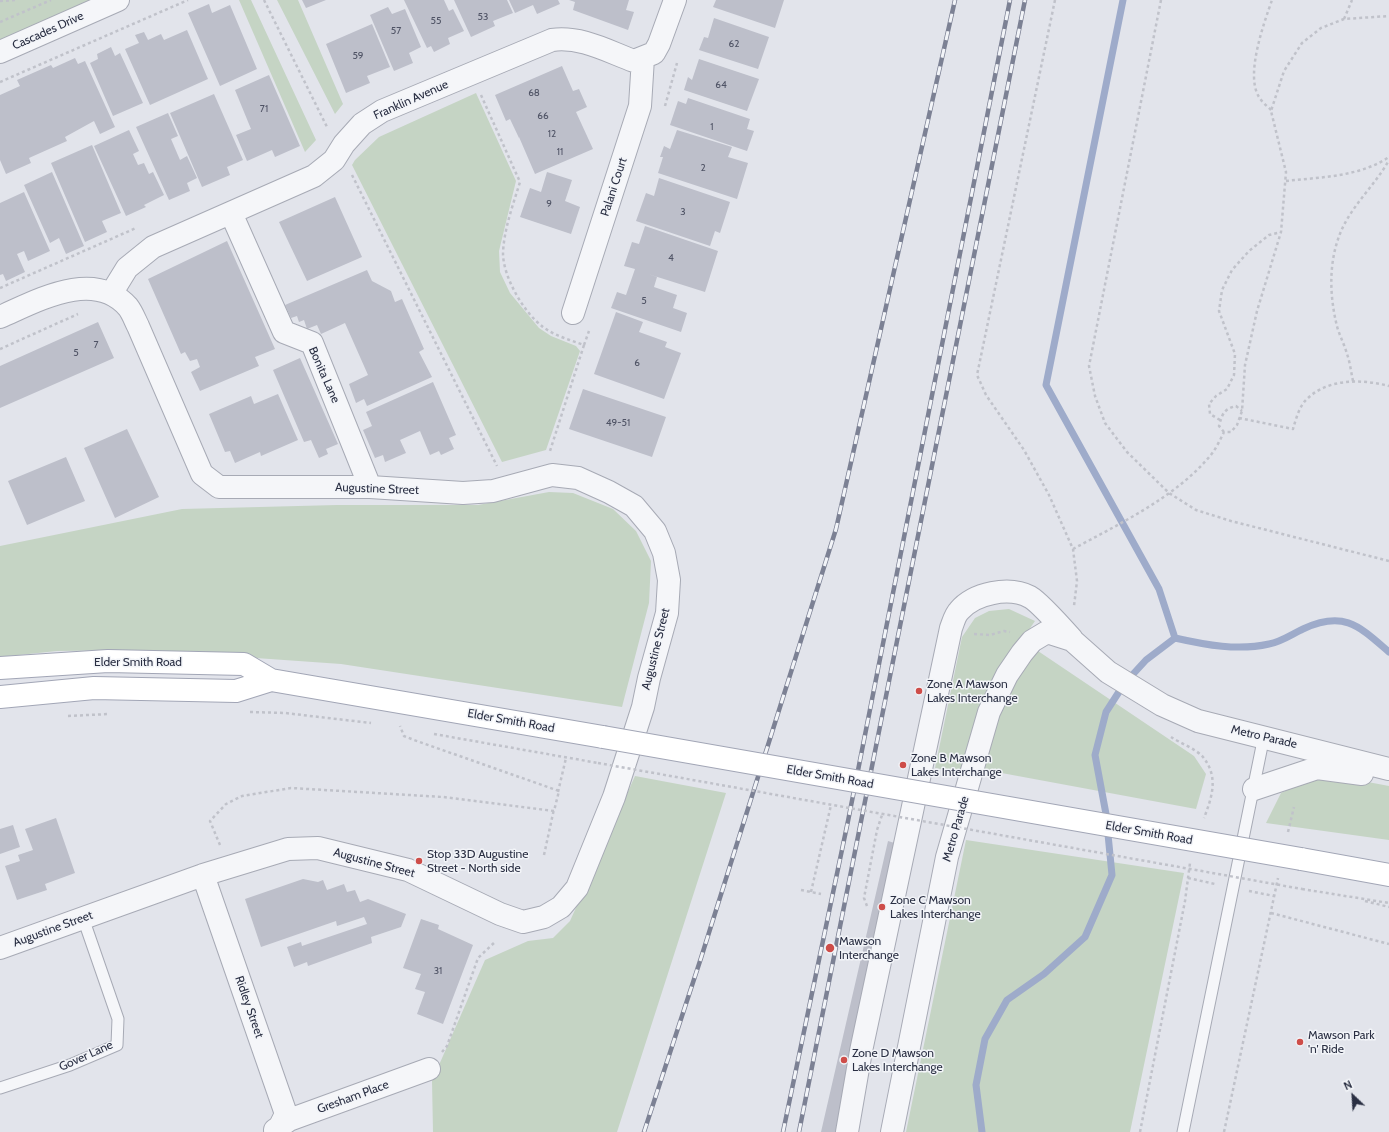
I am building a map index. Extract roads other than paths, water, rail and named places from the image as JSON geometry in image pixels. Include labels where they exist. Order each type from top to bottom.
[{"type":"main road","name":"Elder Smith Road","points":[[0,668],[108,661],[244,664],[271,680],[1389,875]]},
{"type":"main road","name":"Elder Smith Road","points":[[0,696],[94,688],[236,691],[271,680]]},
{"type":"street","name":"Cascades Drive","points":[[0,52],[118,0]]},
{"type":"street","points":[[643,58],[654,53],[659,44],[674,0]]},
{"type":"street","name":"Franklin Avenue","points":[[111,294],[127,268],[153,248],[314,176],[334,160],[344,144],[362,124],[382,111],[552,40],[567,38],[580,40],[634,61],[643,58]]},
{"type":"street","name":"Palani Court","points":[[573,313],[640,106],[643,58]]},
{"type":"street","name":"Bonita Lane","points":[[231,213],[284,332],[312,343],[370,487]]},
{"type":"street","name":"Augustine Street","points":[[0,317],[54,294],[85,289],[111,294],[128,308],[138,326],[202,474],[219,487],[370,487],[463,493],[493,491],[552,475],[578,478],[610,492],[634,506],[655,531],[664,553],[669,580],[667,613],[649,678],[643,707],[612,804],[577,888],[561,907],[544,917],[523,922],[500,914],[408,870],[318,848],[288,849],[204,875],[0,948]]},
{"type":"street","points":[[847,1132],[861,1051],[950,628],[959,611],[975,599],[994,593],[1012,592],[1030,598],[1072,640]]},
{"type":"street","name":"Metro Parade","points":[[892,1132],[947,857],[990,712],[1007,675],[1032,641],[1047,632],[1072,640],[1108,672],[1162,705],[1198,721],[1227,729],[1264,736],[1389,769]]},
{"type":"street","points":[[1254,789],[1317,768],[1389,777]]},
{"type":"street","name":"Ridley Street","points":[[204,875],[286,1114],[275,1130]]},
{"type":"street","name":"Gresham Place","points":[[275,1130],[289,1120],[429,1069]]},
{"type":"lane","points":[[1183,1132],[1264,736]]},
{"type":"lane","name":"Gover Lane","points":[[0,1088],[70,1065],[117,1045],[118,1019],[83,918]]},
{"type":"waterway","points":[[1123,0],[1046,385],[1159,589],[1175,638]]},
{"type":"waterway","points":[[982,1132],[976,1085],[985,1039],[1007,1000],[1044,974],[1085,937],[1112,875],[1106,814],[1095,755],[1106,712],[1124,684],[1146,660],[1175,638],[1222,646],[1257,646],[1278,642],[1317,623],[1340,621],[1359,628],[1389,652]]},
{"type":"railway","points":[[644,1132],[701,958],[836,529],[955,0]]},
{"type":"railway","points":[[783,1132],[848,821],[1010,0]]},
{"type":"railway","points":[[799,1132],[1025,0]]},
{"type":"place","name":"Zone A Mawson Lakes Interchange","points":[[919,691]]},
{"type":"place","name":"Zone B Mawson Lakes Interchange","points":[[903,765]]},
{"type":"place","name":"Stop 33D Augustine Street - North side","points":[[419,861]]},
{"type":"place","name":"Zone C Mawson Lakes Interchange","points":[[882,907]]},
{"type":"place","name":"Mawson Interchange","points":[[830,948]]},
{"type":"place","name":"Mawson Park 'n' Ride","points":[[1300,1042]]},
{"type":"place","name":"Zone D Mawson Lakes Interchange","points":[[844,1060]]}]
